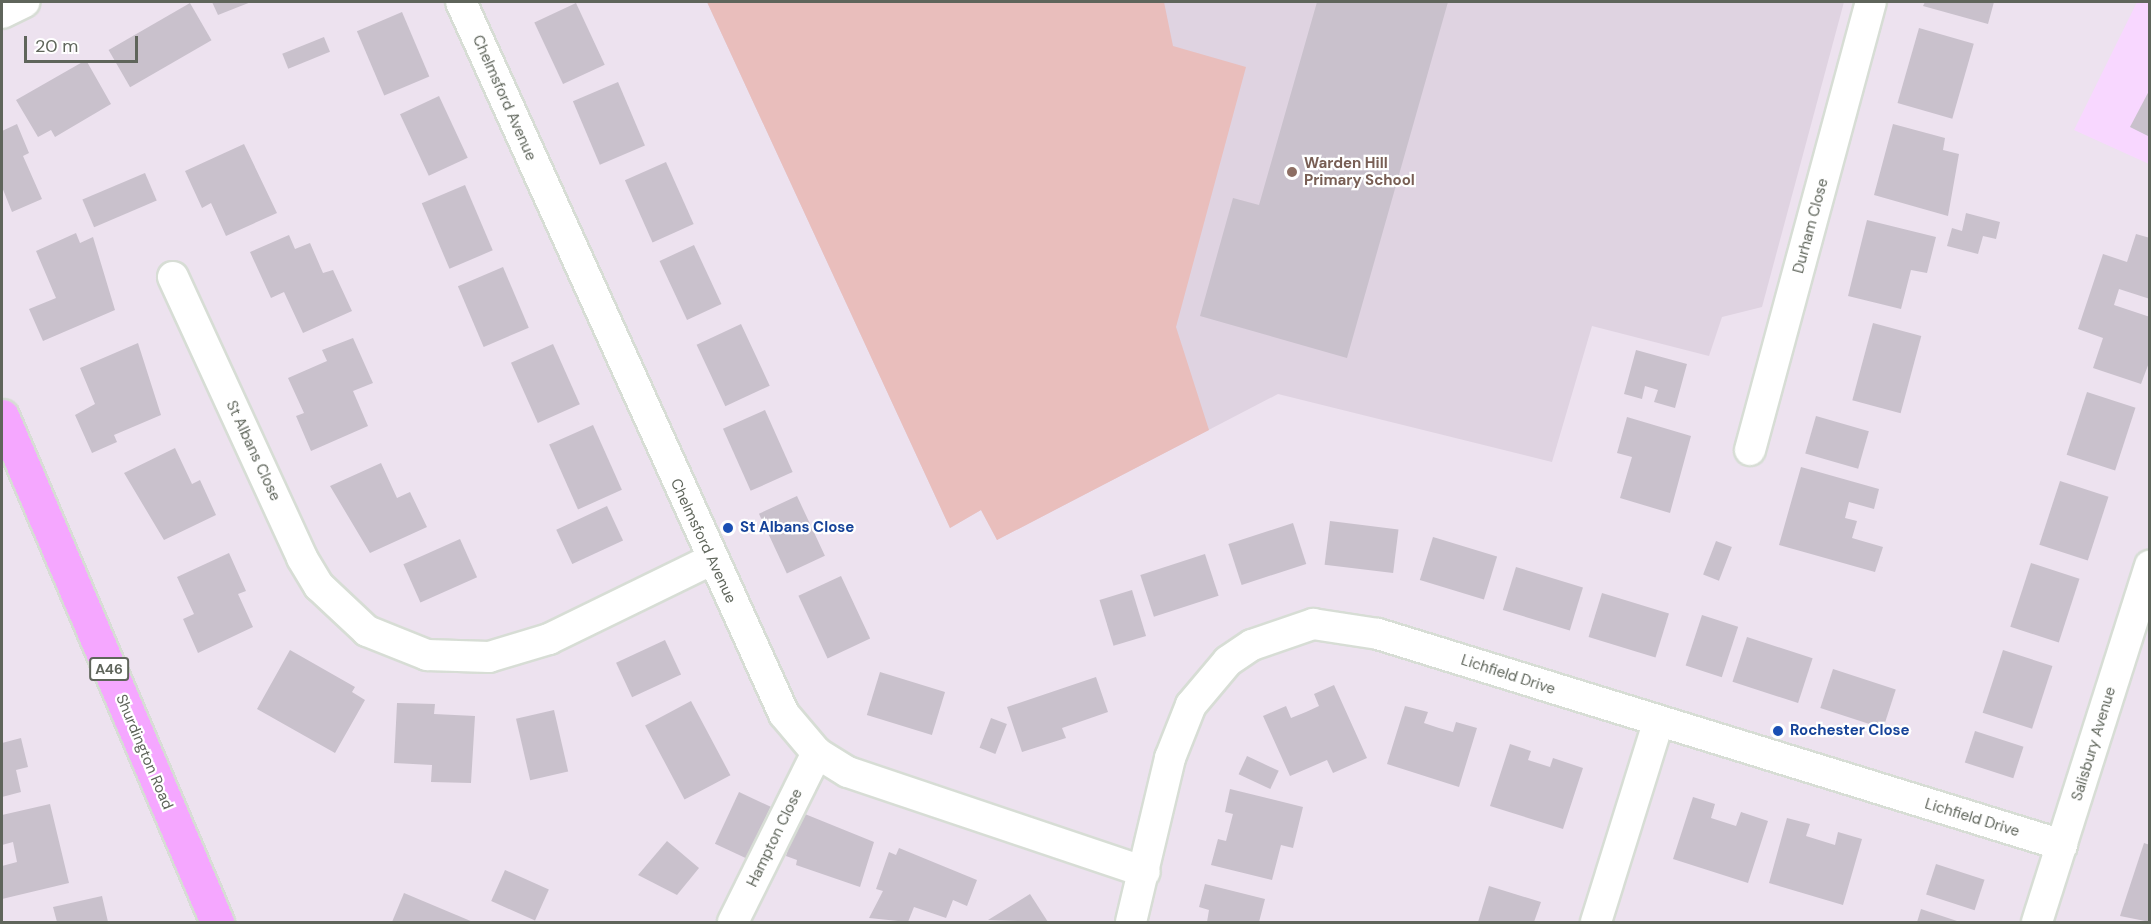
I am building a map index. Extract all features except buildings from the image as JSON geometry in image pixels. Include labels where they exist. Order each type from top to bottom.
[{"type":"main road","name":"Shurdington Road","points":[[2,417],[217,922]]},
{"type":"street","points":[[2,13],[26,2]]},
{"type":"street","name":"Chelmsford Avenue","points":[[461,2],[711,560],[784,714],[817,753],[848,772],[1145,872]]},
{"type":"street","name":"Durham Close","points":[[1750,450],[1871,2]]},
{"type":"street","name":"St Albans Close","points":[[172,277],[302,558],[320,586],[367,631],[427,655],[489,657],[549,639],[711,560]]},
{"type":"street","name":"Salisbury Avenue","points":[[2037,922],[2150,565]]},
{"type":"street","name":"Lichfield Drive","points":[[1131,922],[1145,872],[1170,758],[1191,705],[1228,661],[1292,628],[1313,624],[1378,634],[1658,723],[2062,845]]},
{"type":"street","points":[[1596,922],[1658,723]]},
{"type":"street","name":"Hampton Close","points":[[733,922],[817,753]]},
{"type":"shaded area","name":"Warden Hill Primary School","points":[[707,2],[1844,2],[1762,307],[1722,317],[1709,356],[1592,326],[1552,462],[1278,394],[997,540],[981,510],[950,528]]},
{"type":"shaded area","points":[[707,2],[1164,2],[1173,46],[1246,67],[1176,327],[1209,430],[997,540],[981,510],[950,528]]},
{"type":"shaded area","points":[[2137,2],[2149,2],[2149,164],[2074,130]]},
{"type":"place","name":"Warden Hill Primary School","points":[[1292,172]]},
{"type":"place","name":"St Albans Close","points":[[728,528]]},
{"type":"place","name":"Rochester Close","points":[[1778,731]]}]
